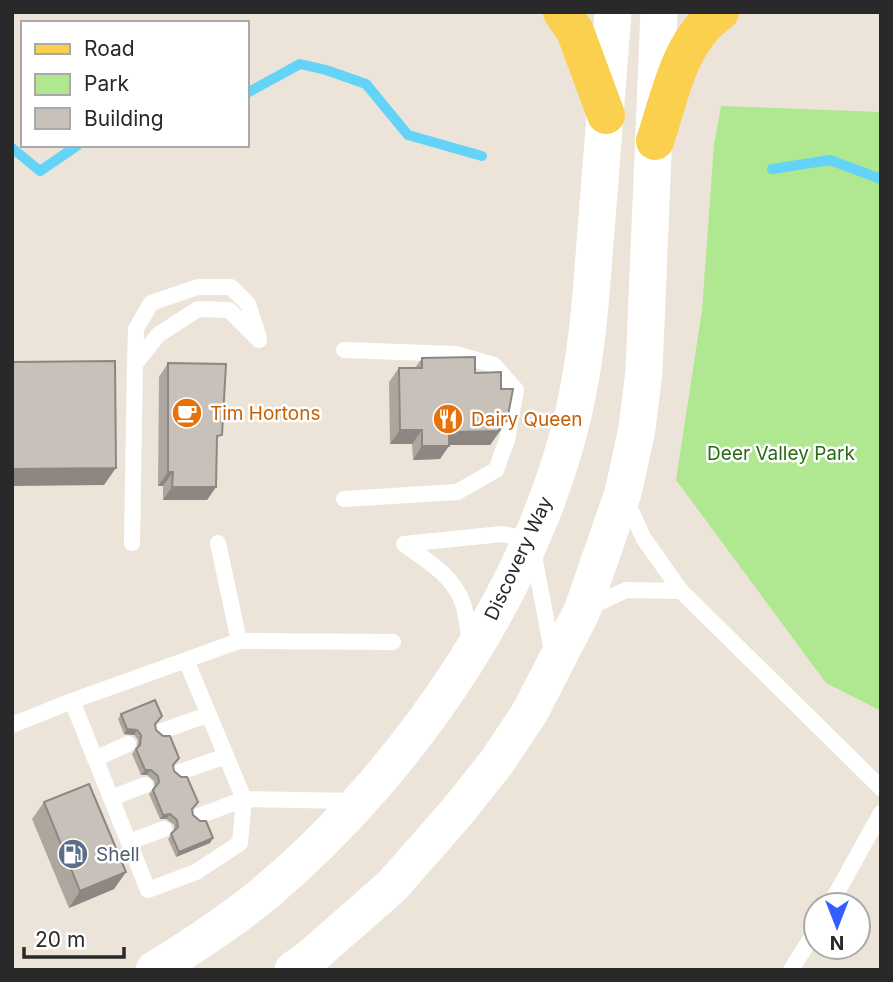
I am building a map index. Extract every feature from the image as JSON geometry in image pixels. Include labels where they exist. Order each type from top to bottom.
[{"type":"main road","points":[[562,12],[575,31],[606,115]]},
{"type":"main road","points":[[655,141],[684,54],[704,23],[720,12]]},
{"type":"street","name":"Discovery Way","points":[[154,970],[206,939],[264,894],[314,849],[360,801],[403,749],[471,653],[531,540],[550,495],[580,382],[590,303],[613,12]]},
{"type":"street","points":[[293,970],[392,887],[426,849],[503,753],[530,712],[582,611],[623,494],[637,429],[644,371],[659,12]]},
{"type":"lane","points":[[132,543],[135,364],[136,329],[150,303],[198,287],[231,287],[248,304],[259,340],[229,310],[198,309],[159,335],[135,364]]},
{"type":"lane","points":[[344,350],[456,354],[494,365],[516,390],[508,440],[496,470],[457,492],[344,499]]},
{"type":"lane","points":[[623,494],[644,539],[681,591],[881,788]]},
{"type":"lane","points":[[471,653],[463,603],[451,581],[404,544],[502,534],[531,540],[555,665]]},
{"type":"lane","points":[[218,543],[239,641]]},
{"type":"lane","points":[[582,611],[626,590],[681,591]]},
{"type":"lane","points":[[12,725],[239,641],[393,642]]},
{"type":"lane","points":[[72,701],[148,890],[196,872],[240,843],[244,799],[186,660]]},
{"type":"lane","points":[[162,731],[207,715]]},
{"type":"lane","points":[[95,759],[128,744]]},
{"type":"lane","points":[[180,772],[226,756]]},
{"type":"lane","points":[[111,798],[145,785]]},
{"type":"lane","points":[[199,816],[244,799],[360,801]]},
{"type":"lane","points":[[838,891],[881,813]]},
{"type":"lane","points":[[129,842],[164,829]]},
{"type":"lane","points":[[791,970],[802,952]]},
{"type":"green space","name":"Deer Valley Park","points":[[721,106],[881,112],[881,711],[826,683],[676,480],[702,310],[714,144]]},
{"type":"building","name":"Dairy Queen","points":[[475,357],[475,373],[501,372],[501,389],[513,389],[507,421],[499,421],[499,431],[449,432],[449,446],[422,446],[422,430],[400,430],[399,368],[422,368],[422,358]]},
{"type":"building","points":[[115,361],[116,468],[12,469],[12,362]]},
{"type":"building","name":"Tim Hortons","points":[[168,363],[226,364],[222,435],[217,436],[216,487],[172,487],[173,472],[168,472]]},
{"type":"building","points":[[155,700],[162,716],[155,724],[156,730],[163,736],[170,736],[179,758],[173,765],[174,771],[181,777],[187,777],[198,802],[192,809],[193,815],[200,821],[206,821],[213,838],[179,852],[171,834],[178,827],[177,820],[170,814],[163,815],[153,790],[159,782],[158,776],[151,770],[145,770],[136,749],[140,745],[141,735],[137,730],[127,729],[121,714]]},
{"type":"building","points":[[89,784],[126,872],[80,891],[44,802]]},
{"type":"waterway","points":[[248,92],[300,64],[326,70],[366,84],[408,135],[482,156]]},
{"type":"waterway","points":[[12,148],[40,171],[75,147]]},
{"type":"waterway","points":[[772,169],[830,160],[881,179]]},
{"type":"place","name":"Tim Hortons","points":[[187,413]]},
{"type":"place","name":"Dairy Queen","points":[[448,419]]},
{"type":"place","name":"Shell","points":[[73,854]]}]
